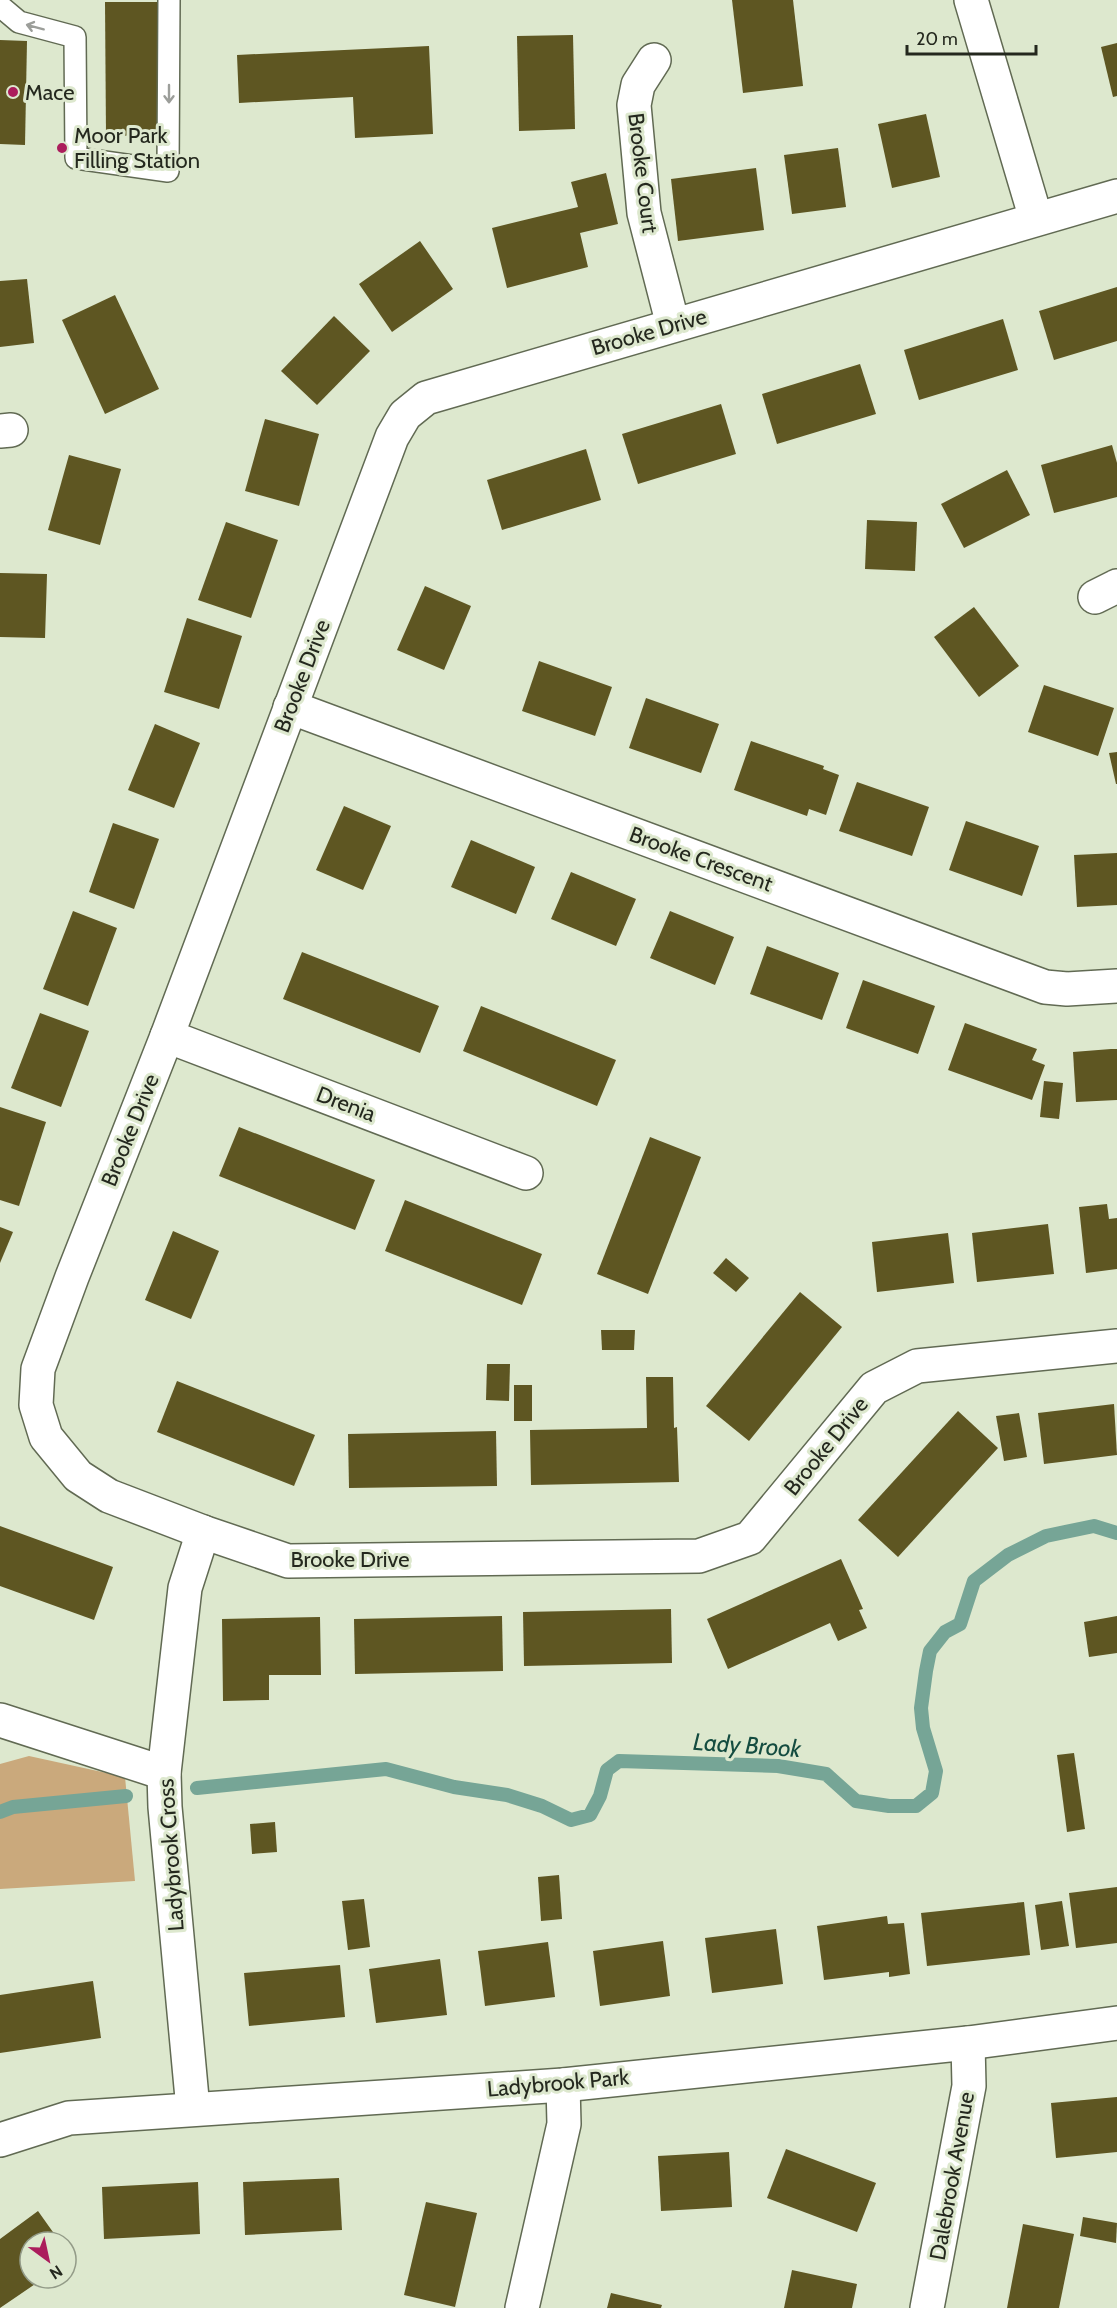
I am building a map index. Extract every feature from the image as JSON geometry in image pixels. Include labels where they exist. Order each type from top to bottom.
[{"type":"street","points":[[971,0],[1036,219]]},
{"type":"street","name":"Brooke Court","points":[[654,60],[638,85],[634,105],[644,213],[673,325]]},
{"type":"street","name":"Brooke Drive","points":[[1117,196],[426,398],[405,415],[392,437],[167,1036],[72,1277],[38,1369],[36,1405],[45,1437],[78,1476],[109,1497],[288,1561],[699,1556],[750,1538],[874,1388],[917,1366],[1117,1346]]},
{"type":"street","name":"Brooke Crescent","points":[[290,707],[1045,987],[1067,989],[1117,986]]},
{"type":"street","name":"Drenia","points":[[167,1036],[526,1173]]},
{"type":"street","name":"Ladybrook Cross","points":[[193,2109],[165,1807],[164,1773],[185,1588],[203,1532]]},
{"type":"street","points":[[0,1720],[164,1773]]},
{"type":"street","name":"Ladybrook Park","points":[[0,2140],[69,2118],[563,2085],[968,2043],[1117,2023]]},
{"type":"street","name":"Dalebrook Avenue","points":[[927,2308],[969,2085],[968,2043]]},
{"type":"street","points":[[522,2308],[564,2124],[563,2085]]},
{"type":"lane","points":[[0,6],[19,22],[75,37],[76,158],[168,171],[169,0]]},
{"type":"shaded area","points":[[29,1756],[125,1777],[135,1881],[0,1889],[0,1764]]},
{"type":"building","points":[[732,0],[793,0],[803,86],[743,93]]},
{"type":"building","points":[[105,2],[161,2],[163,135],[106,136]]},
{"type":"building","points":[[573,35],[575,129],[519,131],[517,36]]},
{"type":"building","name":"Mace","points":[[0,40],[27,41],[25,145],[0,144]]},
{"type":"building","points":[[1117,43],[1117,96],[1113,97],[1101,47]]},
{"type":"building","points":[[429,46],[433,134],[355,138],[353,97],[239,103],[237,55]]},
{"type":"building","points":[[926,114],[940,177],[892,188],[878,124]]},
{"type":"building","points":[[838,148],[846,207],[792,214],[784,155]]},
{"type":"building","points":[[756,168],[764,230],[678,241],[671,179]]},
{"type":"building","points":[[606,173],[618,224],[580,233],[588,267],[507,288],[492,228],[578,207],[571,182]]},
{"type":"building","points":[[420,241],[453,289],[392,332],[359,284]]},
{"type":"building","points":[[27,279],[34,343],[0,347],[0,281]]},
{"type":"building","points":[[1117,287],[1117,341],[1054,360],[1039,311]]},
{"type":"building","points":[[115,295],[159,389],[105,414],[62,320]]},
{"type":"building","points":[[334,316],[370,351],[317,405],[281,371]]},
{"type":"building","points":[[1003,319],[1018,370],[919,400],[904,350]]},
{"type":"building","points":[[860,364],[876,414],[777,444],[762,394]]},
{"type":"building","points":[[721,404],[736,454],[638,484],[622,434]]},
{"type":"building","points":[[265,419],[319,434],[299,506],[245,491]]},
{"type":"building","points":[[1112,445],[1117,463],[1117,497],[1054,513],[1041,465]]},
{"type":"building","points":[[586,449],[601,500],[502,530],[487,480]]},
{"type":"building","points":[[69,455],[121,469],[100,545],[48,530]]},
{"type":"building","points":[[1007,470],[1030,515],[964,548],[941,504]]},
{"type":"building","points":[[867,520],[917,522],[915,571],[865,569]]},
{"type":"building","points":[[226,522],[278,540],[251,618],[198,600]]},
{"type":"building","points":[[0,573],[47,574],[45,638],[0,637]]},
{"type":"building","points":[[425,586],[471,606],[444,670],[397,650]]},
{"type":"building","points":[[974,607],[1019,666],[979,697],[934,637]]},
{"type":"building","points":[[187,618],[242,636],[219,709],[164,692]]},
{"type":"building","points":[[539,661],[612,687],[595,736],[522,711]]},
{"type":"building","points":[[1044,685],[1114,708],[1098,756],[1028,732]]},
{"type":"building","points":[[646,698],[719,724],[701,773],[629,748]]},
{"type":"building","points":[[155,724],[200,743],[174,808],[128,790]]},
{"type":"building","points":[[751,741],[824,766],[823,769],[839,775],[826,815],[809,809],[807,816],[734,790]]},
{"type":"building","points":[[1117,752],[1117,784],[1116,784],[1109,753]]},
{"type":"building","points":[[857,782],[929,807],[912,856],[839,831]]},
{"type":"building","points":[[344,806],[391,826],[363,890],[316,870]]},
{"type":"building","points":[[966,821],[1039,846],[1022,896],[949,870]]},
{"type":"building","points":[[113,823],[159,839],[134,909],[89,892]]},
{"type":"building","points":[[471,840],[535,867],[516,914],[451,887]]},
{"type":"building","points":[[1117,853],[1117,905],[1077,907],[1074,855]]},
{"type":"building","points":[[571,872],[636,899],[616,946],[551,919]]},
{"type":"building","points":[[73,911],[117,928],[88,1006],[43,989]]},
{"type":"building","points":[[670,911],[734,937],[715,985],[650,958]]},
{"type":"building","points":[[767,946],[839,973],[822,1020],[750,994]]},
{"type":"building","points":[[302,952],[439,1006],[420,1053],[283,999]]},
{"type":"building","points":[[863,980],[935,1006],[918,1054],[846,1028]]},
{"type":"building","points":[[481,1006],[616,1060],[597,1106],[463,1051]]},
{"type":"building","points":[[40,1013],[89,1031],[61,1107],[11,1088]]},
{"type":"building","points":[[965,1023],[1037,1049],[1032,1060],[1045,1065],[1032,1100],[948,1070]]},
{"type":"building","points":[[1117,1049],[1117,1100],[1076,1102],[1073,1052]]},
{"type":"building","points":[[1044,1081],[1063,1083],[1059,1119],[1040,1117]]},
{"type":"building","points":[[0,1107],[46,1122],[19,1206],[0,1200]]},
{"type":"building","points":[[239,1127],[375,1180],[355,1230],[219,1176]]},
{"type":"building","points":[[650,1137],[701,1157],[648,1294],[597,1274]]},
{"type":"building","points":[[405,1200],[542,1254],[522,1305],[385,1251]]},
{"type":"building","points":[[1107,1204],[1109,1219],[1117,1218],[1117,1269],[1086,1273],[1079,1207]]},
{"type":"building","points":[[1048,1224],[1054,1274],[977,1282],[972,1233]]},
{"type":"building","points":[[0,1227],[13,1232],[0,1263]]},
{"type":"building","points":[[173,1231],[219,1251],[191,1319],[145,1300]]},
{"type":"building","points":[[948,1233],[954,1283],[877,1292],[872,1242]]},
{"type":"building","points":[[726,1258],[749,1278],[736,1292],[713,1273]]},
{"type":"building","points":[[800,1292],[842,1327],[749,1441],[706,1406]]},
{"type":"building","points":[[601,1330],[635,1330],[634,1350],[602,1350]]},
{"type":"building","points":[[487,1364],[510,1364],[509,1401],[486,1400]]},
{"type":"building","points":[[646,1377],[673,1377],[674,1428],[677,1427],[679,1482],[531,1485],[530,1430],[647,1428]]},
{"type":"building","points":[[177,1381],[315,1435],[294,1486],[157,1432]]},
{"type":"building","points":[[514,1385],[532,1385],[532,1421],[514,1421]]},
{"type":"building","points":[[1114,1404],[1117,1455],[1044,1464],[1038,1413]]},
{"type":"building","points":[[958,1411],[998,1448],[898,1557],[858,1520]]},
{"type":"building","points":[[1019,1413],[1027,1457],[1004,1461],[996,1416]]},
{"type":"building","points":[[496,1431],[497,1486],[349,1488],[348,1434]]},
{"type":"building","points":[[0,1526],[113,1567],[94,1620],[0,1586]]},
{"type":"building","points":[[841,1559],[863,1609],[859,1610],[867,1628],[838,1641],[830,1623],[728,1669],[707,1619]]},
{"type":"building","points":[[671,1609],[672,1663],[524,1666],[523,1612]]},
{"type":"building","points":[[502,1616],[503,1671],[355,1674],[354,1619]]},
{"type":"building","points":[[1117,1616],[1117,1653],[1089,1657],[1084,1622]]},
{"type":"building","points":[[320,1617],[321,1675],[269,1675],[269,1700],[223,1701],[222,1619]]},
{"type":"building","points":[[1074,1753],[1085,1829],[1067,1832],[1057,1755]]},
{"type":"building","points":[[275,1822],[277,1852],[252,1854],[250,1824]]},
{"type":"building","points":[[559,1875],[562,1919],[541,1921],[538,1877]]},
{"type":"building","points":[[1117,1887],[1117,1943],[1076,1948],[1069,1893]]},
{"type":"building","points":[[364,1899],[370,1947],[348,1950],[342,1901]]},
{"type":"building","points":[[1062,1901],[1069,1946],[1041,1950],[1035,1905]]},
{"type":"building","points":[[1024,1902],[1030,1955],[927,1966],[921,1913]]},
{"type":"building","points":[[887,1916],[888,1924],[904,1923],[910,1974],[889,1977],[889,1972],[824,1980],[817,1926]]},
{"type":"building","points":[[776,1929],[783,1984],[712,1993],[705,1938]]},
{"type":"building","points":[[663,1941],[670,1996],[600,2006],[593,1951]]},
{"type":"building","points":[[548,1942],[555,1997],[485,2006],[478,1951]]},
{"type":"building","points":[[440,1959],[447,2015],[376,2023],[369,1969]]},
{"type":"building","points":[[340,1965],[345,2017],[249,2026],[244,1973]]},
{"type":"building","points":[[93,1981],[101,2038],[0,2053],[0,1995]]},
{"type":"building","points":[[1117,2097],[1117,2152],[1056,2158],[1051,2103]]},
{"type":"building","points":[[786,2149],[876,2183],[857,2232],[767,2198]]},
{"type":"building","points":[[729,2152],[732,2207],[661,2211],[658,2156]]},
{"type":"building","points":[[339,2178],[342,2230],[245,2235],[243,2182]]},
{"type":"building","points":[[198,2182],[200,2234],[104,2239],[102,2187]]},
{"type":"building","points":[[426,2202],[477,2213],[455,2307],[404,2295]]},
{"type":"building","points":[[38,2211],[51,2230],[18,2230],[18,2290],[26,2290],[0,2308],[0,2239]]},
{"type":"building","points":[[1083,2217],[1117,2223],[1116,2243],[1080,2236]]},
{"type":"building","points":[[1023,2224],[1074,2234],[1059,2308],[1007,2308]]},
{"type":"building","points":[[792,2270],[857,2284],[852,2308],[784,2308]]},
{"type":"building","points":[[611,2293],[662,2305],[661,2308],[607,2308]]},
{"type":"waterway","name":"Lady Brook","points":[[197,1788],[386,1769],[454,1787],[507,1795],[542,1806],[571,1820],[590,1815],[600,1796],[607,1770],[619,1761],[778,1766],[826,1774],[856,1801],[889,1806],[916,1806],[932,1793],[936,1771],[923,1728],[921,1708],[930,1651],[945,1632],[960,1624],[974,1581],[1008,1555],[1046,1536],[1094,1526],[1117,1533]]},
{"type":"waterway","name":"Lady Brook","points":[[0,1812],[13,1807],[126,1796]]},
{"type":"place","name":"Mace","points":[[13,92]]},
{"type":"place","name":"Moor Park Filling Station","points":[[62,148]]}]
